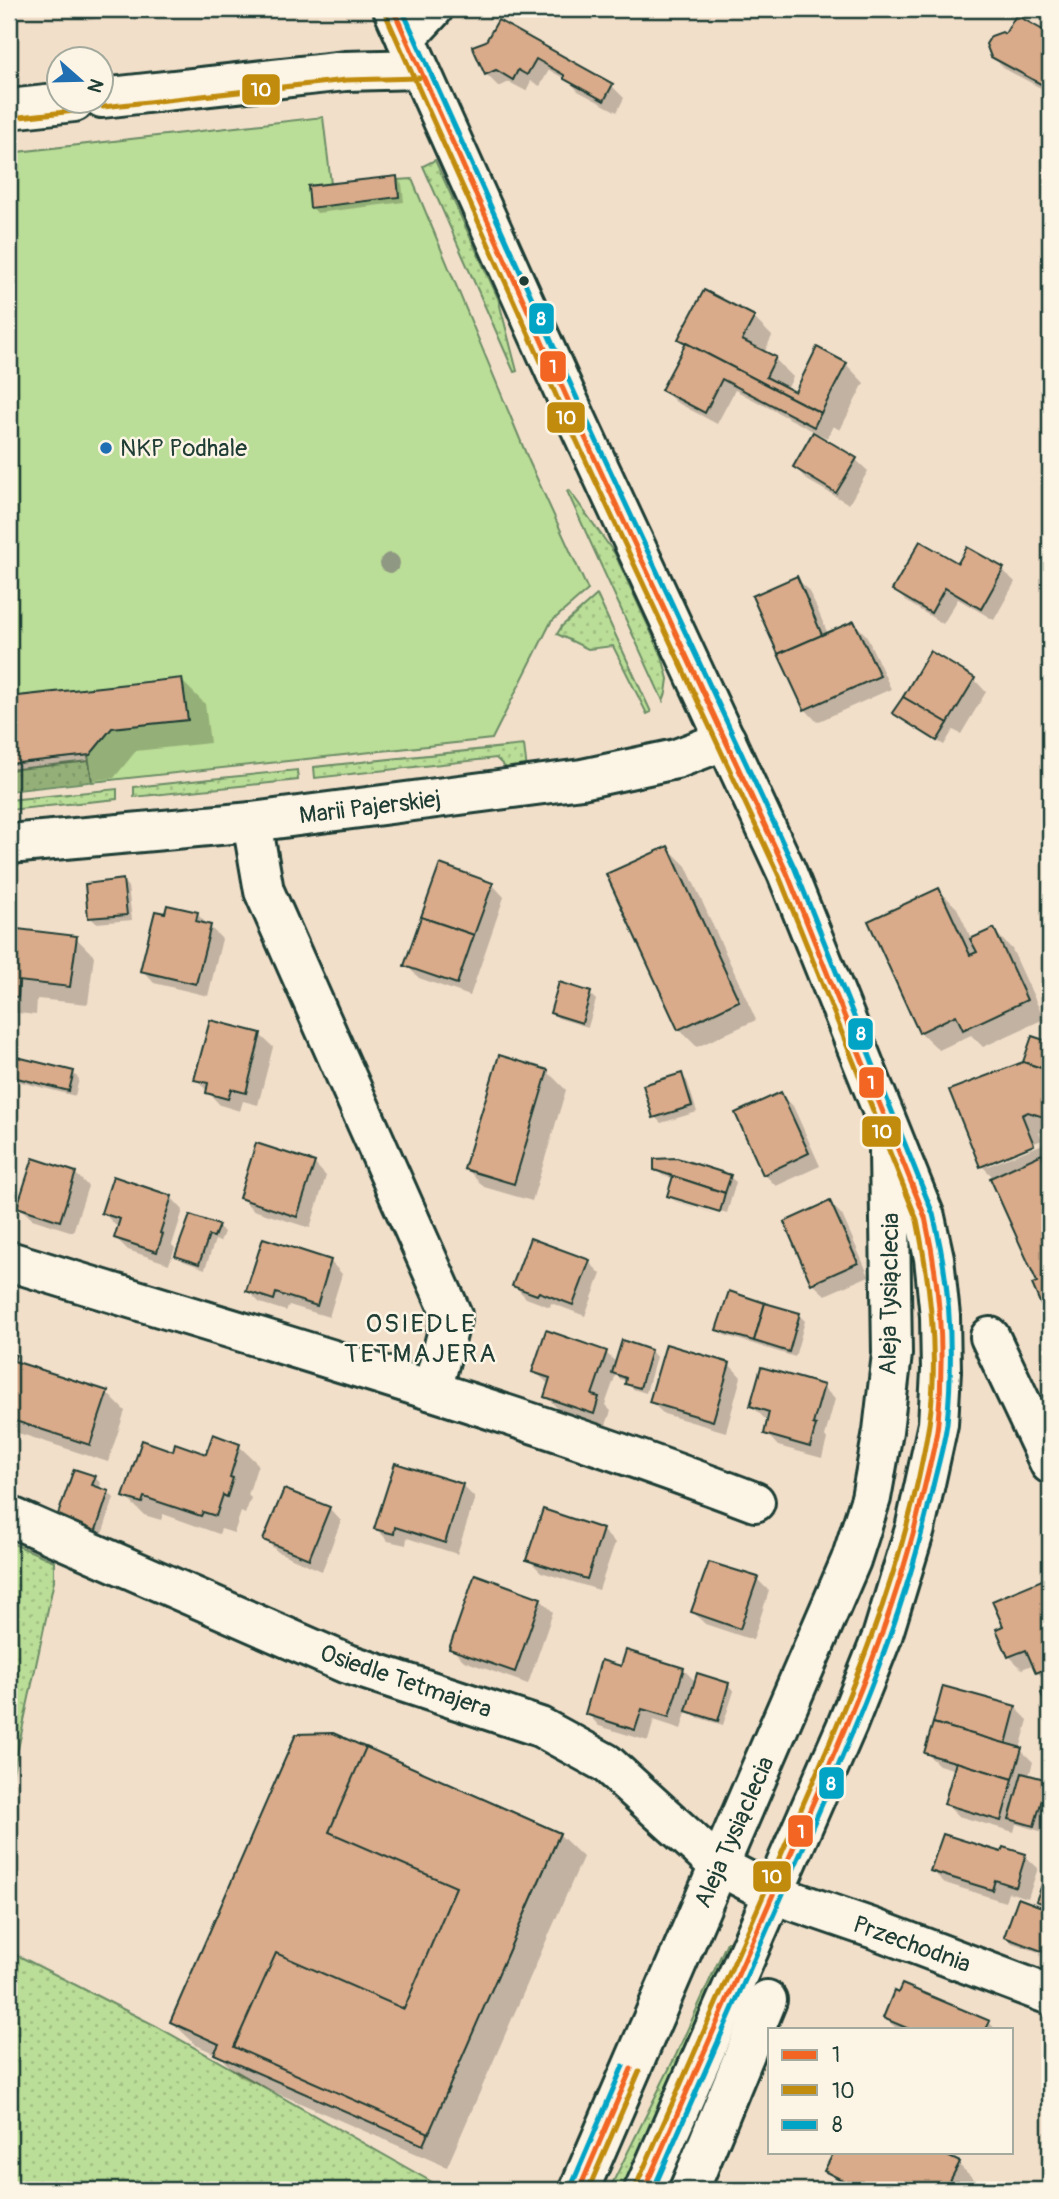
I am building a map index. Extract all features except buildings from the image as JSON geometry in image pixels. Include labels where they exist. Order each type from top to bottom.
[{"type":"street","points":[[116,96],[345,71],[406,38],[433,9]]},
{"type":"street","points":[[406,38],[576,418],[787,873],[889,1128]]},
{"type":"street","points":[[9,109],[46,105]]},
{"type":"street","name":"Marii Pajerskiej","points":[[9,844],[252,822],[582,779],[676,759],[726,740]]},
{"type":"street","points":[[252,822],[264,891],[452,1315],[432,1391]]},
{"type":"street","name":"Aleja Tysiąclecia","points":[[579,2190],[851,1560],[871,1497],[884,1431],[892,1354],[889,1128]]},
{"type":"street","name":"Aleja Tysiąclecia","points":[[644,2190],[847,1725],[883,1637],[915,1529],[937,1424],[941,1371],[940,1330],[934,1258],[925,1217],[889,1128]]},
{"type":"street","points":[[9,1261],[432,1391],[659,1465],[755,1502]]},
{"type":"street","points":[[990,1337],[1050,1464]]},
{"type":"street","name":"Osiedle Tetmajera","points":[[9,1516],[345,1663],[540,1727],[606,1763],[719,1866],[773,1894]]},
{"type":"street","name":"Przechodnia","points":[[773,1894],[1050,1995]]},
{"type":"street","points":[[690,2190],[767,2000]]},
{"type":"green space","points":[[323,117],[331,184],[412,179],[529,461],[588,590],[551,622],[492,739],[92,782],[88,755],[9,764],[9,153]]},
{"type":"green space","points":[[435,160],[498,298],[517,371],[514,372],[423,166]]},
{"type":"green space","points":[[569,490],[615,554],[662,656],[668,679],[663,701],[567,491]]},
{"type":"green space","points":[[597,595],[651,712],[647,714],[613,646],[588,649],[557,634],[562,626]]},
{"type":"green space","points":[[104,745],[115,779],[9,791],[9,770],[89,761]]},
{"type":"green space","points":[[524,745],[527,770],[510,772],[496,758],[315,778],[314,767]]},
{"type":"green space","points":[[297,770],[298,780],[134,797],[134,787]]},
{"type":"green space","points":[[117,789],[117,799],[9,810],[9,800]]},
{"type":"green space","points":[[9,1542],[54,1561],[54,1581],[9,1791]]},
{"type":"green space","points":[[727,1942],[730,1942],[622,2190],[609,2190],[676,2055]]},
{"type":"green space","points":[[9,1951],[156,2026],[446,2190],[9,2190]]},
{"type":"transit line","name":"1","points":[[393,9],[576,418],[787,873],[925,1217],[938,1293],[941,1370],[937,1430],[899,1583],[849,1718],[644,2190]]},
{"type":"transit line","name":"8","points":[[402,9],[584,414],[795,869],[933,1214],[947,1291],[950,1344],[947,1423],[920,1538],[892,1631],[838,1767],[653,2190]]},
{"type":"transit line","name":"10","points":[[385,13],[568,422],[779,876],[917,1220],[926,1269],[932,1322],[932,1399],[918,1479],[888,1588],[829,1745],[636,2186]]},
{"type":"transit line","name":"10","points":[[116,106],[346,80],[419,78]]},
{"type":"transit line","name":"10","points":[[10,118],[46,114]]},
{"type":"transit line","name":"8","points":[[571,2187],[623,2066]]},
{"type":"transit line","name":"1","points":[[579,2190],[631,2069]]},
{"type":"transit line","name":"10","points":[[588,2190],[639,2072]]},
{"type":"place","name":"NKP Podhale","points":[[106,448]]},
{"type":"district","name":"OSIEDLE TETMAJERA","points":[[421,1338]]}]
